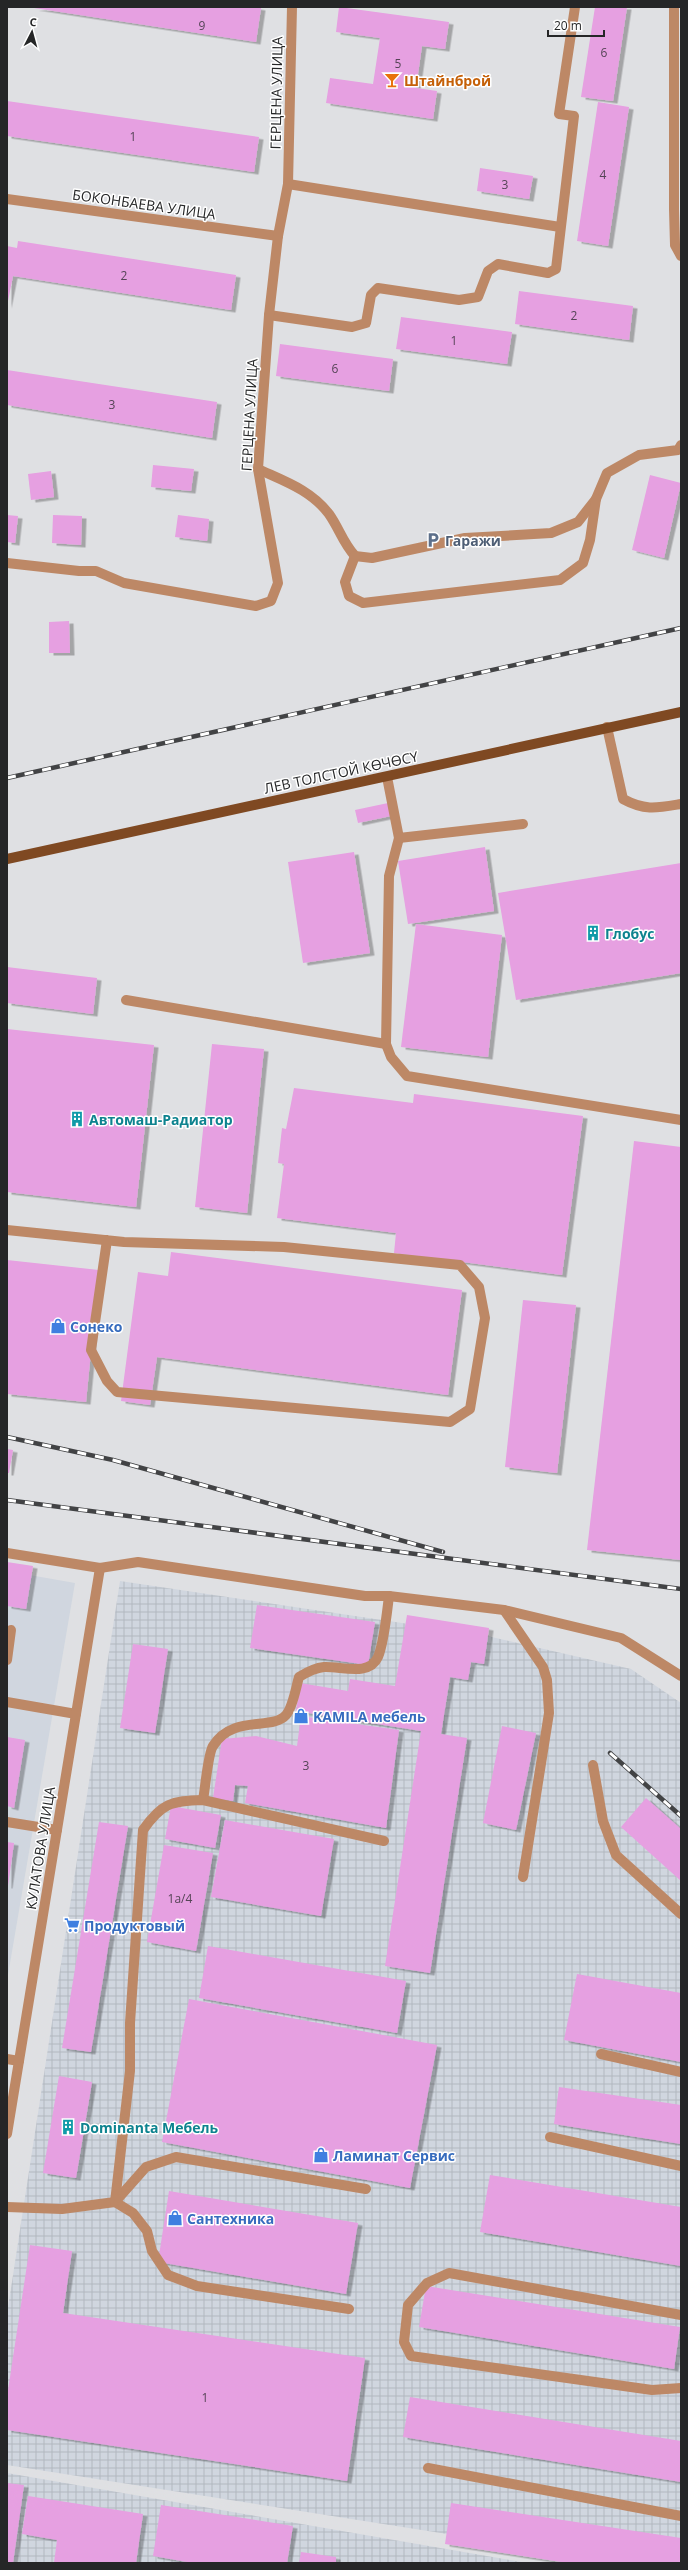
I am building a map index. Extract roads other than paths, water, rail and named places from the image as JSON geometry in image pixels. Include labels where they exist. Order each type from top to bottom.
[{"type":"main road","name":"ЛЕВ ТОЛСТОЙ КӨЧӨСҮ","points":[[7,859],[681,712]]},
{"type":"street","name":"ГЕРЦЕНА УЛИЦА","points":[[7,563],[79,571],[96,571],[124,583],[256,606],[271,601],[278,584],[258,469],[269,315],[278,236],[288,184],[292,7]]},
{"type":"street","points":[[269,315],[352,327],[366,323],[371,295],[378,288],[459,300],[478,297],[488,271],[498,264],[548,273],[556,269],[574,116],[559,114],[575,7]]},
{"type":"street","points":[[674,7],[677,38],[675,245],[681,256]]},
{"type":"street","points":[[288,184],[560,227]]},
{"type":"street","name":"БОКОНБАЕВА УЛИЦА","points":[[7,199],[278,236]]},
{"type":"street","points":[[355,556],[345,582],[349,596],[363,603],[560,580],[583,563],[590,540],[596,499],[607,473],[639,456],[678,450],[681,445]]},
{"type":"street","points":[[258,469],[305,490],[329,514],[344,543],[355,556],[372,558],[465,538],[551,533],[578,522],[596,499]]},
{"type":"street","points":[[607,727],[623,798],[636,806],[653,809],[681,804]]},
{"type":"street","points":[[387,777],[399,838],[390,876],[386,1044],[390,1057],[407,1076],[681,1120]]},
{"type":"street","points":[[399,838],[523,824]]},
{"type":"street","points":[[126,1000],[386,1044]]},
{"type":"street","points":[[7,1230],[107,1240],[284,1247],[460,1265],[479,1287],[485,1318],[470,1409],[450,1422],[117,1392],[107,1381],[91,1350],[107,1240]]},
{"type":"street","points":[[7,1553],[100,1568],[138,1562],[365,1596],[390,1596],[504,1610],[621,1638],[681,1676]]},
{"type":"street","name":"КУЛАТОВА УЛИЦА","points":[[7,2134],[100,1568]]},
{"type":"street","points":[[203,1800],[212,1746],[226,1733],[243,1724],[279,1720],[287,1714],[299,1677],[311,1669],[325,1667],[357,1670],[368,1667],[378,1658],[390,1596]]},
{"type":"street","points":[[504,1610],[543,1666],[548,1680],[549,1713],[523,1877]]},
{"type":"street","points":[[7,1660],[11,1630]]},
{"type":"street","points":[[7,1702],[76,1714]]},
{"type":"street","points":[[592,1765],[603,1821],[616,1855],[681,1914]]},
{"type":"street","points":[[115,2202],[130,2071],[130,2023],[143,1830],[156,1812],[177,1801],[203,1800],[384,1841]]},
{"type":"street","points":[[7,1822],[57,1830]]},
{"type":"street","points":[[600,2054],[681,2072]]},
{"type":"street","points":[[7,2059],[19,2061]]},
{"type":"street","points":[[550,2137],[681,2166]]},
{"type":"street","points":[[115,2202],[146,2167],[176,2157],[366,2189]]},
{"type":"street","points":[[7,2207],[62,2209],[115,2202],[133,2213],[147,2232],[152,2251],[168,2274],[197,2286],[349,2309]]},
{"type":"street","points":[[681,2315],[449,2273],[427,2283],[408,2305],[404,2342],[411,2356],[652,2390],[681,2388]]},
{"type":"street","points":[[428,2468],[681,2516]]},
{"type":"railway","points":[[7,778],[681,628]]},
{"type":"railway","points":[[7,1437],[113,1460],[443,1552]]},
{"type":"railway","points":[[7,1500],[681,1589]]},
{"type":"railway","points":[[610,1753],[681,1816]]},
{"type":"place","name":"Штайнброй","points":[[392,80]]},
{"type":"place","name":"Гаражи","points":[[433,540]]},
{"type":"place","name":"Глобус","points":[[593,933]]},
{"type":"place","name":"Автомаш-Радиатор","points":[[77,1119]]},
{"type":"place","name":"Сонеко","points":[[58,1326]]},
{"type":"place","name":"KAMILA мебель","points":[[301,1716]]},
{"type":"place","name":"Продуктовый","points":[[72,1925]]},
{"type":"place","name":"Dominanta Мебель","points":[[68,2127]]},
{"type":"place","name":"Ламинат Сервис","points":[[321,2155]]},
{"type":"place","name":"Сантехника","points":[[175,2218]]}]
